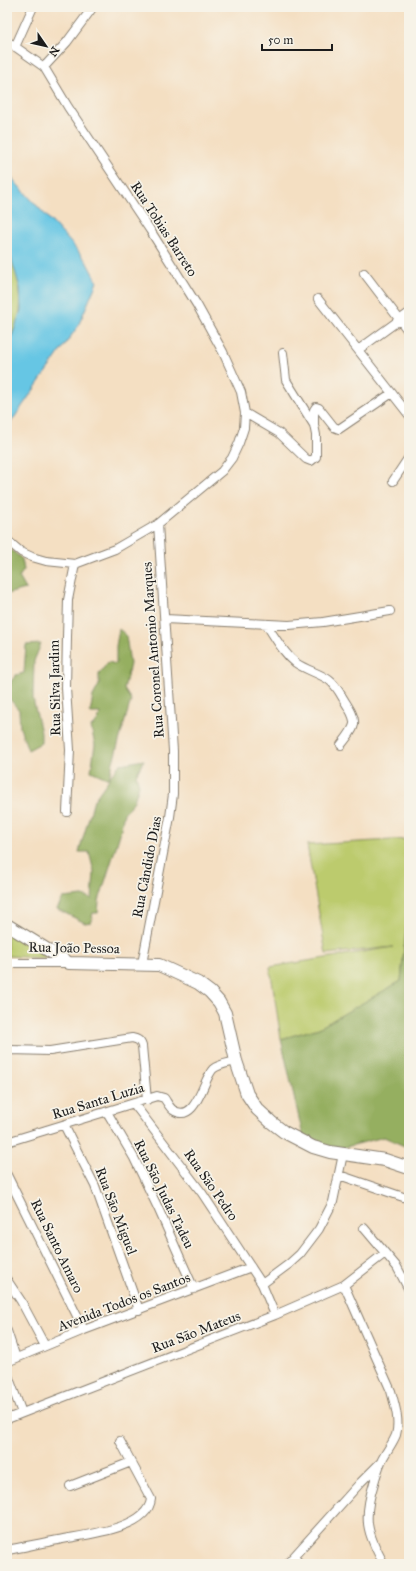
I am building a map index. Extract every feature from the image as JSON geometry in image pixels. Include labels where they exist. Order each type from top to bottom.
[{"type":"street","points":[[16,47],[33,7]]},
{"type":"street","points":[[7,41],[44,67],[67,42],[93,7]]},
{"type":"street","name":"Rua Tobias Barreto","points":[[44,67],[68,107],[150,230],[224,352],[241,392],[245,413],[244,428],[239,443],[232,458],[222,471],[158,524],[115,549],[74,564]]},
{"type":"street","points":[[364,273],[409,332]]},
{"type":"street","points":[[318,299],[409,415]]},
{"type":"street","points":[[358,350],[409,313]]},
{"type":"street","points":[[284,353],[286,380],[314,425]]},
{"type":"street","points":[[245,413],[279,433],[309,460],[313,460],[316,457],[316,434],[314,425],[314,410],[316,407],[318,407],[334,427],[339,429],[392,393]]},
{"type":"street","points":[[394,480],[409,457]]},
{"type":"street","name":"Rua Coronel Antonio Marques","points":[[158,524],[174,774]]},
{"type":"street","points":[[7,540],[21,552],[32,557],[46,561],[74,564]]},
{"type":"street","name":"Rua Silva Jardim","points":[[67,812],[70,750],[66,688],[68,600],[74,564]]},
{"type":"street","points":[[165,619],[289,625],[318,623],[390,611]]},
{"type":"street","points":[[266,624],[291,658],[303,667],[325,677],[334,685],[355,717],[352,730],[341,745]]},
{"type":"street","name":"Rua Cândido Dias","points":[[142,964],[170,817],[174,774]]},
{"type":"street","points":[[7,925],[69,963]]},
{"type":"street","name":"Rua João Pessoa","points":[[7,963],[158,965],[198,983],[210,992],[219,1002],[225,1013],[236,1061],[247,1094],[258,1109],[271,1122],[284,1132],[313,1147],[344,1154],[385,1160],[407,1169]]},
{"type":"street","points":[[7,1053],[10,1050],[50,1051],[132,1038],[136,1039],[141,1043],[147,1100]]},
{"type":"street","name":"Rua Santa Luzia","points":[[7,1142],[156,1096],[162,1097],[174,1111],[188,1111],[195,1105],[214,1069],[218,1066],[236,1061]]},
{"type":"street","name":"Rua São Pedro","points":[[134,1104],[202,1193],[262,1284],[275,1315]]},
{"type":"street","name":"Rua São Judas Tadeu","points":[[107,1112],[141,1172],[194,1289]]},
{"type":"street","name":"Rua São Miguel","points":[[64,1125],[95,1186],[139,1310]]},
{"type":"street","points":[[262,1284],[289,1264],[311,1242],[333,1202],[344,1154]]},
{"type":"street","name":"Rua Santo Amaro","points":[[7,1175],[84,1330]]},
{"type":"street","points":[[339,1175],[409,1199]]},
{"type":"street","points":[[364,1228],[397,1268],[409,1290]]},
{"type":"street","name":"Rua São Mateus","points":[[7,1419],[275,1315],[344,1285],[385,1253]]},
{"type":"street","name":"Avenida Todos os Santos","points":[[7,1362],[84,1330],[251,1267]]},
{"type":"street","points":[[7,1280],[21,1301],[45,1346]]},
{"type":"street","points":[[344,1285],[391,1390],[396,1406],[396,1435],[381,1462],[370,1496],[367,1522],[373,1545],[384,1564]]},
{"type":"street","points":[[7,1332],[16,1358]]},
{"type":"street","points":[[7,1373],[22,1413]]},
{"type":"street","points":[[7,1550],[100,1533],[123,1525],[139,1517],[148,1508],[151,1499],[120,1441]]},
{"type":"street","points":[[70,1486],[131,1462]]},
{"type":"street","points":[[287,1564],[381,1462]]},
{"type":"street","points":[[294,1557],[300,1564]]},
{"type":"green space","points":[[7,244],[18,282],[20,306],[19,318],[7,342]]},
{"type":"green space","points":[[7,546],[22,559],[24,570],[19,577],[26,589],[7,594]]},
{"type":"green space","points":[[119,629],[126,635],[130,664],[124,689],[131,700],[109,778],[120,764],[144,760],[136,775],[139,785],[134,801],[124,813],[120,834],[99,901],[98,913],[93,913],[91,922],[85,923],[57,909],[63,898],[83,896],[92,899],[94,872],[89,852],[79,852],[94,800],[109,779],[91,771],[95,745],[91,727],[98,721],[100,713],[90,713],[93,696],[99,685],[99,674],[108,662],[116,664],[116,646]]},
{"type":"green space","points":[[41,644],[34,661],[33,699],[41,732],[41,743],[28,750],[20,728],[19,710],[7,696],[11,681],[16,675],[24,673],[26,645]]},
{"type":"green space","points":[[409,839],[409,941],[404,946],[401,981],[319,1028],[281,1039],[270,967],[393,947],[326,954],[307,845]]},
{"type":"green space","points":[[406,928],[409,928],[409,1148],[384,1137],[327,1152],[303,1136],[281,1039],[319,1028],[401,981]]},
{"type":"green space","points":[[7,930],[46,956],[44,958],[7,956]]},
{"type":"water","points":[[7,173],[72,244],[86,261],[97,282],[78,326],[7,428],[7,342],[12,336],[21,310],[20,288],[7,244]]}]
